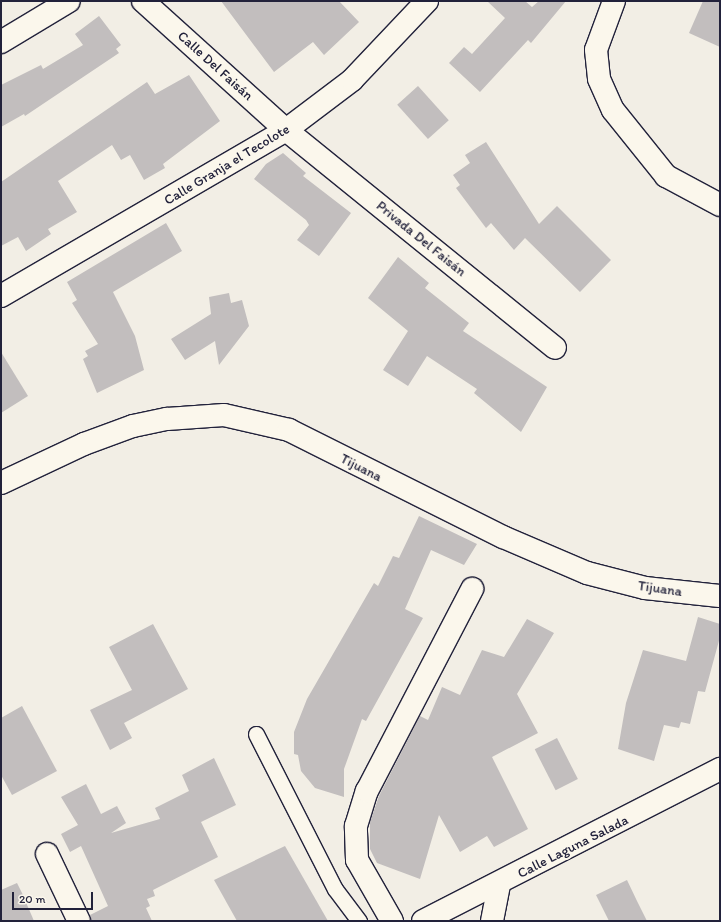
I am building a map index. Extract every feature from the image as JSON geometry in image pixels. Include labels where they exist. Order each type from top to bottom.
[{"type":"street","points":[[1,42],[69,1]]},
{"type":"street","name":"Calle Del Faisán","points":[[143,1],[286,130]]},
{"type":"street","name":"Calle Granja el Tecolote","points":[[1,296],[286,130],[352,80],[427,1]]},
{"type":"street","points":[[614,1],[596,50],[599,79],[613,110],[666,176],[720,205]]},
{"type":"street","name":"Privada Del Faisán","points":[[286,130],[556,348]]},
{"type":"street","name":"Tijuana","points":[[1,483],[84,444],[133,426],[167,419],[224,415],[289,430],[482,527],[587,573],[644,588],[720,596]]},
{"type":"street","points":[[392,921],[357,860],[356,826],[367,791],[472,589]]},
{"type":"street","name":"Calle Laguna Salada","points":[[423,921],[499,885],[720,769]]},
{"type":"street","points":[[47,854],[79,921]]},
{"type":"street","points":[[492,921],[499,885]]},
{"type":"lane","points":[[256,734],[334,889],[359,921]]},
{"type":"building","points":[[221,1],[339,1],[359,22],[324,55],[313,42],[274,72]]},
{"type":"building","points":[[487,1],[525,1],[532,7],[539,1],[566,1],[531,43],[528,40],[480,92],[449,63],[464,47],[472,54],[505,18]]},
{"type":"building","points":[[703,1],[720,1],[720,47],[689,33]]},
{"type":"building","points":[[99,16],[121,45],[116,49],[119,53],[25,116],[24,114],[1,127],[1,85],[41,65],[43,69],[83,45],[75,34]]},
{"type":"building","points":[[189,75],[220,121],[163,164],[165,168],[144,180],[130,155],[121,160],[112,145],[58,181],[77,212],[48,229],[51,234],[26,251],[18,237],[1,246],[1,182],[147,82],[155,94]]},
{"type":"building","points":[[418,86],[449,120],[428,139],[397,105]]},
{"type":"building","points":[[486,142],[539,224],[557,206],[611,260],[580,292],[525,238],[514,250],[491,223],[486,228],[456,188],[460,185],[453,175],[470,163],[465,155]]},
{"type":"building","points":[[283,153],[306,173],[303,176],[351,213],[319,256],[297,240],[309,225],[306,220],[254,179],[266,164]]},
{"type":"building","points":[[166,223],[182,251],[113,292],[135,336],[144,370],[97,393],[83,359],[88,356],[85,351],[98,344],[72,303],[77,300],[67,282]]},
{"type":"building","points":[[398,257],[429,283],[425,288],[469,323],[463,331],[547,387],[521,432],[474,393],[477,389],[427,356],[408,386],[383,370],[408,331],[368,298]]},
{"type":"building","points":[[229,293],[231,303],[242,300],[249,326],[219,365],[215,341],[185,360],[171,339],[211,314],[209,297]]},
{"type":"building","points":[[1,352],[28,396],[1,413]]},
{"type":"building","points":[[419,516],[477,544],[464,565],[431,550],[405,609],[423,618],[366,721],[362,719],[344,769],[344,797],[315,788],[301,771],[298,755],[294,754],[294,732],[307,699],[374,583],[378,586],[393,556],[399,558]]},
{"type":"building","points":[[698,617],[720,624],[720,637],[705,692],[698,691],[690,724],[681,722],[679,728],[664,725],[654,761],[618,749],[626,703],[643,650],[686,661]]},
{"type":"building","points":[[527,619],[554,633],[517,694],[538,733],[492,757],[528,829],[494,847],[487,836],[460,852],[439,815],[420,879],[377,863],[370,849],[370,822],[379,796],[420,716],[428,720],[442,687],[460,695],[482,650],[504,657]]},
{"type":"building","points":[[153,624],[188,689],[124,723],[132,738],[110,750],[90,710],[132,690],[109,647]]},
{"type":"building","points":[[22,706],[57,771],[12,795],[1,775],[1,718]]},
{"type":"building","points":[[557,738],[578,779],[556,790],[535,749]]},
{"type":"building","points":[[214,758],[236,805],[201,822],[218,857],[153,890],[155,896],[147,899],[150,906],[146,908],[152,921],[91,921],[90,915],[108,906],[81,846],[70,852],[61,834],[78,825],[61,797],[86,784],[101,814],[117,806],[126,823],[111,833],[160,819],[155,808],[189,791],[182,775]]},
{"type":"building","points":[[285,846],[328,921],[237,921],[214,880]]},
{"type":"building","points":[[627,880],[647,921],[609,921],[596,895]]},
{"type":"building","points":[[17,883],[34,921],[1,921],[1,890]]}]
